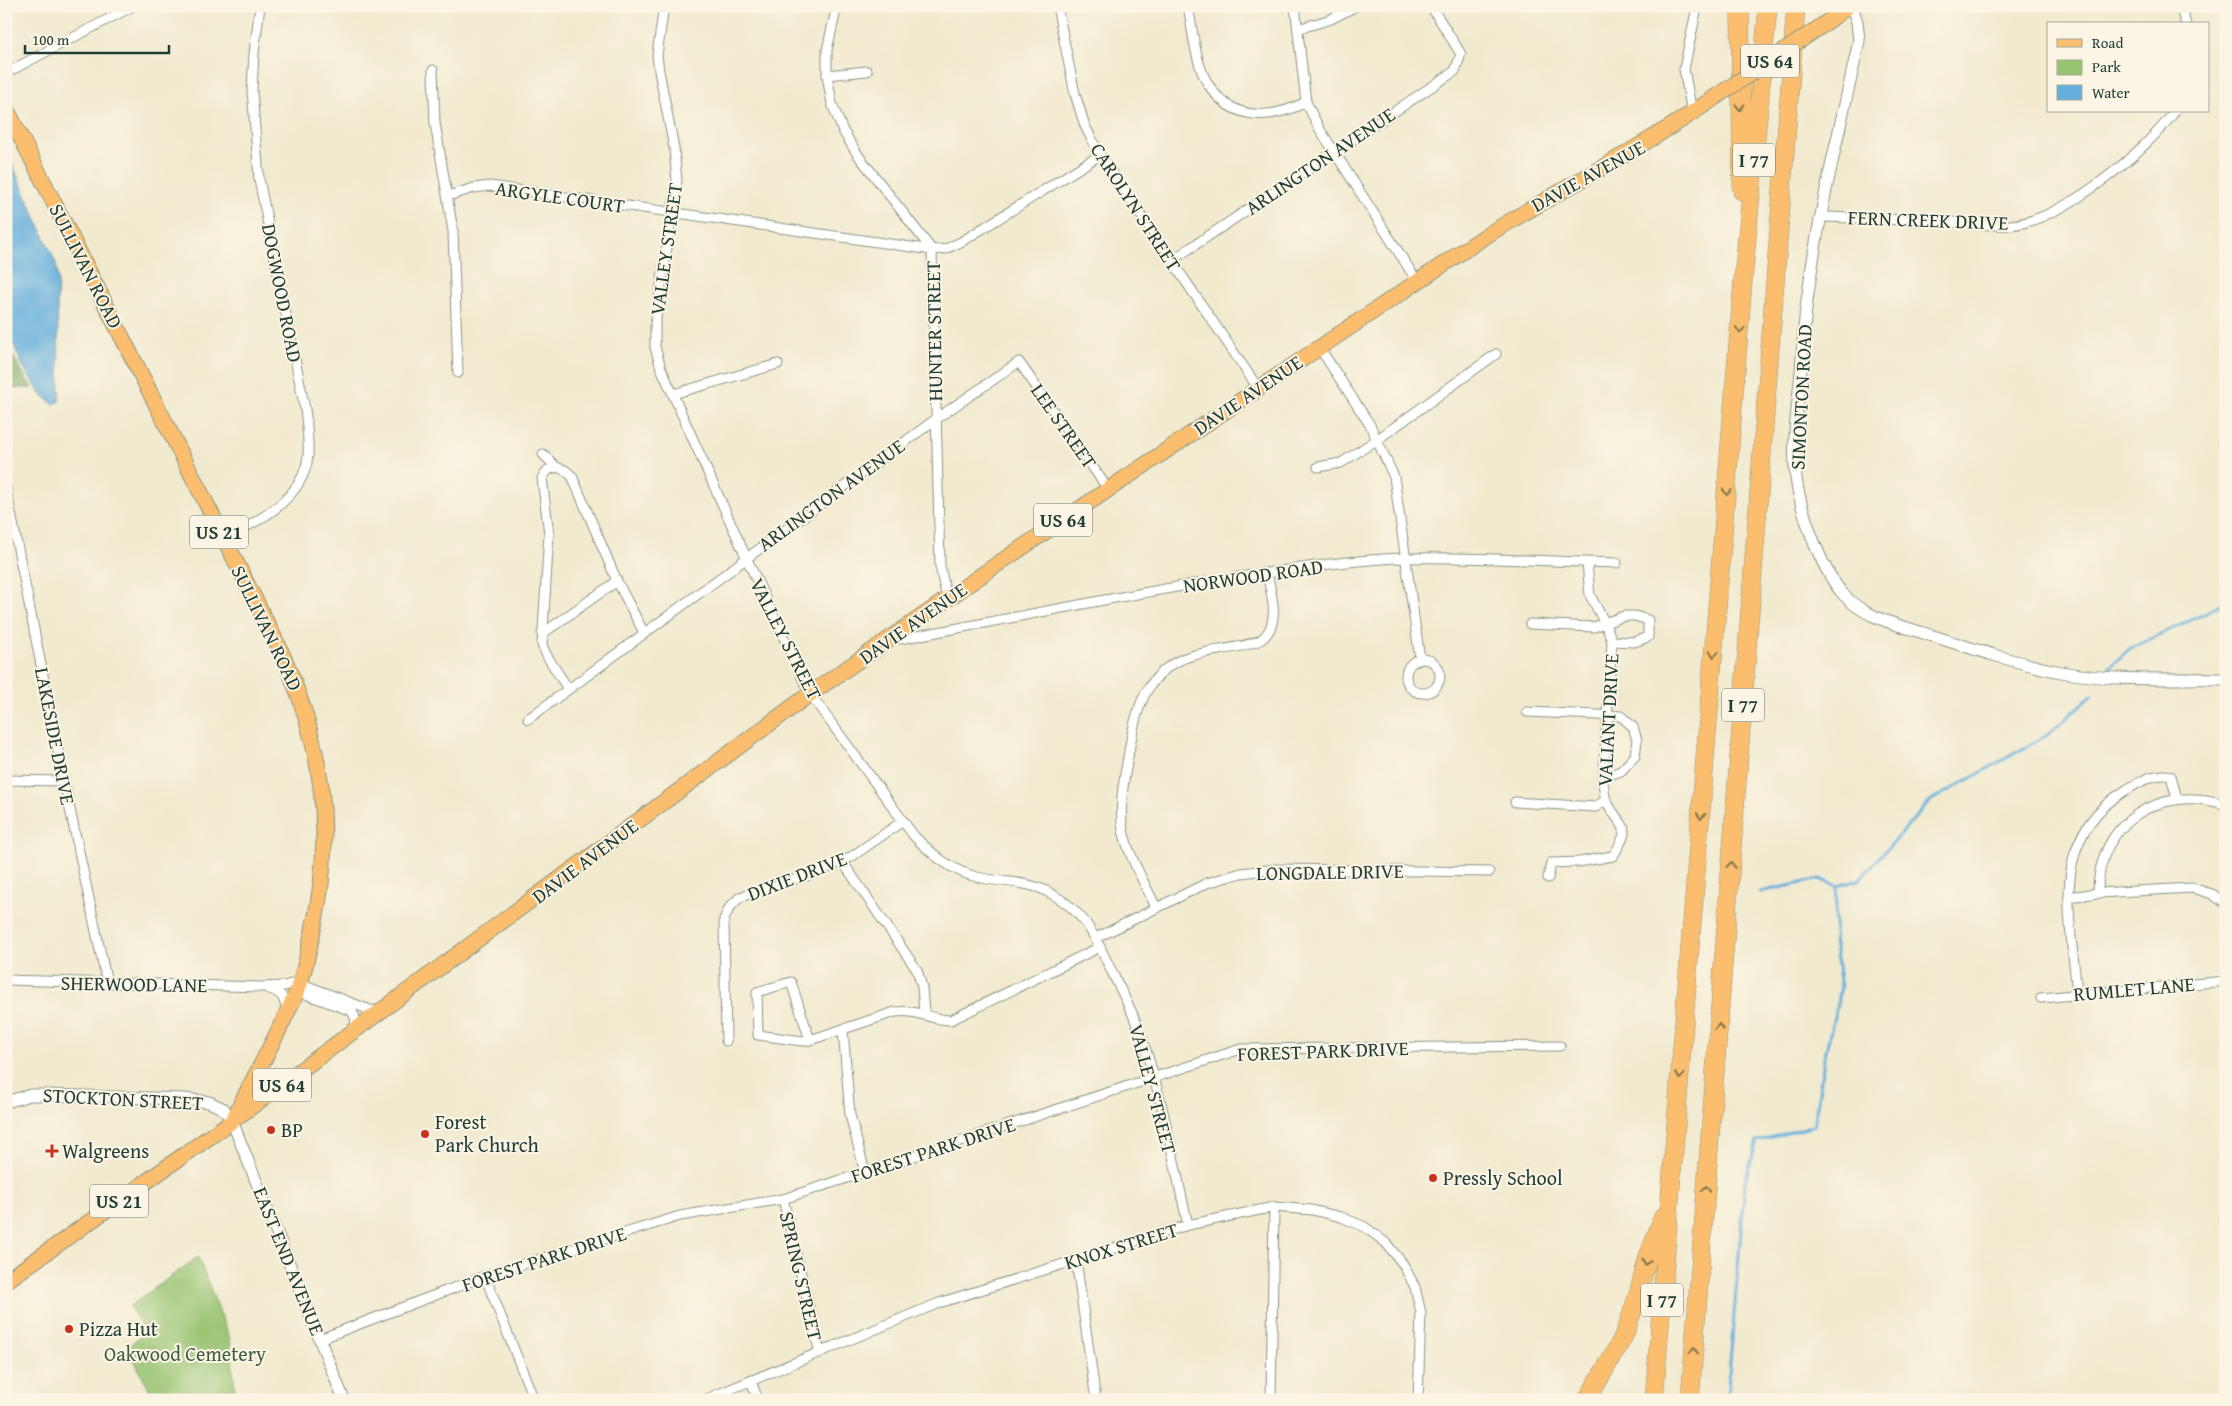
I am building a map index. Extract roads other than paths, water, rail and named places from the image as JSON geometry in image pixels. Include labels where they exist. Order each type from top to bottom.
[{"type":"highway","points":[[1740,6],[1738,47],[1743,281]]},
{"type":"highway","name":"I 77","points":[[1654,1400],[1743,281],[1767,6]]},
{"type":"highway","name":"I 77","points":[[1690,1400],[1796,6]]},
{"type":"highway","points":[[1587,1400],[1624,1336],[1648,1257],[1670,1200]]},
{"type":"main road","name":"DAVIE AVENUE","points":[[6,1281],[350,1035],[810,694],[948,598],[1417,281],[1523,212],[1644,144],[1850,6]]},
{"type":"main road","name":"SULLIVAN ROAD","points":[[6,108],[294,680],[307,715],[317,756],[323,797],[322,881],[315,924],[298,986],[232,1121]]},
{"type":"street","points":[[6,73],[134,6]]},
{"type":"street","name":"DOGWOOD ROAD","points":[[222,537],[246,528],[267,515],[286,498],[300,480],[308,458],[308,433],[305,409],[261,189],[257,154],[252,90],[254,53],[260,6]]},
{"type":"street","name":"VALLEY STREET","points":[[664,6],[657,55],[674,148],[677,181],[655,325],[655,347],[661,368],[746,558],[810,694],[903,821],[932,854],[952,868],[976,877],[1026,884],[1049,892],[1070,906],[1088,924],[1139,1028],[1153,1077],[1188,1225]]},
{"type":"street","name":"HUNTER STREET","points":[[837,6],[827,50],[827,75],[832,104],[842,131],[858,155],[932,250],[940,566],[948,598]]},
{"type":"street","name":"CAROLYN STREET","points":[[1057,6],[1075,94],[1084,126],[1100,155],[1258,388]]},
{"type":"street","points":[[1188,6],[1200,63],[1208,84],[1222,100],[1240,112],[1262,116],[1284,112],[1306,102]]},
{"type":"street","points":[[1295,6],[1306,102],[1318,128],[1417,281]]},
{"type":"street","points":[[1298,29],[1331,19],[1356,6]]},
{"type":"street","name":"ARLINGTON AVENUE","points":[[1171,261],[1455,71],[1461,54],[1431,6]]},
{"type":"street","name":"SIMONTON ROAD","points":[[1850,6],[1857,22],[1859,41],[1821,216],[1808,295],[1795,440],[1795,469],[1799,497],[1807,525],[1830,574],[1843,594],[1861,610],[1882,620],[2012,661],[2063,672],[2115,678],[2226,679]]},
{"type":"street","points":[[2180,6],[2185,22]]},
{"type":"street","points":[[1692,113],[1684,68],[1696,12]]},
{"type":"street","points":[[433,70],[436,123],[453,231],[458,373]]},
{"type":"street","points":[[827,75],[867,71]]},
{"type":"street","name":"FERN CREEK DRIVE","points":[[1821,216],[2011,225],[2046,216],[2064,206],[2131,159],[2161,130],[2174,112]]},
{"type":"street","points":[[932,250],[945,249],[961,242],[1100,155]]},
{"type":"street","name":"ARGYLE COURT","points":[[448,196],[474,188],[490,186],[932,250]]},
{"type":"street","points":[[1319,348],[1378,439],[1394,478],[1420,659]]},
{"type":"street","points":[[1318,467],[1341,463],[1378,439],[1496,354]]},
{"type":"street","name":"ARLINGTON AVENUE","points":[[528,719],[936,419],[1020,362]]},
{"type":"street","name":"LEE STREET","points":[[1020,362],[1108,489]]},
{"type":"street","points":[[673,394],[778,364]]},
{"type":"street","points":[[543,454],[556,467],[565,470],[572,476],[617,581],[644,633]]},
{"type":"street","points":[[556,467],[548,470],[542,478],[549,534],[542,646],[568,689]]},
{"type":"street","name":"LAKESIDE DRIVE","points":[[6,488],[64,781],[107,983]]},
{"type":"street","name":"NORWOOD ROAD","points":[[897,635],[900,639],[1176,586],[1267,573],[1405,558],[1498,558],[1617,563]]},
{"type":"street","name":"VALIANT DRIVE","points":[[1548,878],[1551,863],[1580,862],[1613,856],[1624,833],[1622,821],[1605,800],[1603,777],[1612,641],[1605,622],[1590,595],[1588,563]]},
{"type":"street","points":[[1156,907],[1128,848],[1123,829],[1122,790],[1135,715],[1153,681],[1167,666],[1198,652],[1254,643],[1263,638],[1270,629],[1274,616],[1267,573]]},
{"type":"street","points":[[542,634],[617,581]]},
{"type":"street","points":[[1530,624],[1594,628],[1624,616],[1635,616],[1648,620],[1648,637],[1634,642],[1612,641]]},
{"type":"street","points":[[1527,712],[1622,716],[1633,727],[1637,740],[1635,756],[1622,772],[1603,777]]},
{"type":"street","points":[[2077,994],[2068,876],[2074,852],[2089,823],[2111,800],[2144,779],[2159,774],[2171,776],[2177,799]]},
{"type":"street","points":[[6,780],[64,781]]},
{"type":"street","points":[[2098,893],[2098,879],[2102,859],[2114,837],[2137,814],[2162,802],[2177,799],[2211,801],[2226,805]]},
{"type":"street","points":[[1515,802],[1596,807],[1605,800]]},
{"type":"street","name":"DIXIE DRIVE","points":[[726,1040],[724,919],[730,907],[740,897],[821,871],[842,861],[903,821]]},
{"type":"street","points":[[842,861],[917,970],[922,987],[924,1013]]},
{"type":"street","name":"LONGDALE DRIVE","points":[[810,1040],[791,982],[757,992],[758,1035],[802,1042],[810,1040],[895,1012],[909,1010],[924,1013],[939,1020],[951,1020],[1098,942],[1156,907],[1207,882],[1241,873],[1276,869],[1489,872]]},
{"type":"street","points":[[2069,897],[2098,893],[2192,888],[2212,894],[2226,904]]},
{"type":"street","name":"SHERWOOD LANE","points":[[6,980],[262,987],[298,986],[352,1011],[356,1023],[350,1035]]},
{"type":"street","name":"RUMLET LANE","points":[[2041,998],[2226,981]]},
{"type":"street","points":[[298,986],[370,1010],[385,1009]]},
{"type":"street","name":"SHERWOOD LANE","points":[[262,987],[281,994],[285,1001],[286,1013]]},
{"type":"street","points":[[843,1029],[850,1116],[865,1172]]},
{"type":"street","name":"FOREST PARK DRIVE","points":[[320,1339],[485,1276],[680,1216],[783,1200],[1153,1077],[1241,1050],[1560,1046]]},
{"type":"street","name":"STOCKTON STREET","points":[[6,1102],[30,1095],[184,1099],[209,1102],[224,1109],[232,1121]]},
{"type":"street","name":"EAST END AVENUE","points":[[232,1121],[344,1400]]},
{"type":"street","name":"SPRING STREET","points":[[783,1200],[820,1353]]},
{"type":"street","points":[[1271,1400],[1274,1207]]},
{"type":"street","name":"KNOX STREET","points":[[704,1400],[939,1303],[1188,1225],[1274,1207],[1312,1210],[1341,1217],[1365,1227],[1386,1243],[1403,1264],[1415,1287],[1421,1313],[1418,1400]]},
{"type":"street","points":[[1076,1260],[1096,1400]]},
{"type":"street","points":[[485,1276],[534,1400]]},
{"type":"street","points":[[751,1381],[758,1400]]},
{"type":"water","points":[[6,150],[56,263],[60,392],[59,402],[53,404],[40,393],[23,367],[6,327]]},
{"type":"waterway","points":[[2109,668],[2129,649],[2206,613],[2226,600]]},
{"type":"waterway","points":[[1727,1400],[1745,1181],[1757,1141],[1814,1126],[1824,1059],[1841,987],[1834,939],[1837,886],[1859,880],[1930,801],[2049,734],[2092,695]]},
{"type":"waterway","points":[[1760,892],[1820,879],[1837,886]]},
{"type":"place","name":"BP","points":[[271,1130]]},
{"type":"place","name":"Forest Park Church","points":[[425,1134]]},
{"type":"place","name":"Walgreens","points":[[52,1151]]},
{"type":"place","name":"Pressly School","points":[[1433,1178]]},
{"type":"place","name":"Pizza Hut","points":[[69,1329]]},
{"type":"park label","name":"Oakwood Cemetery","points":[[185,1354]]}]
